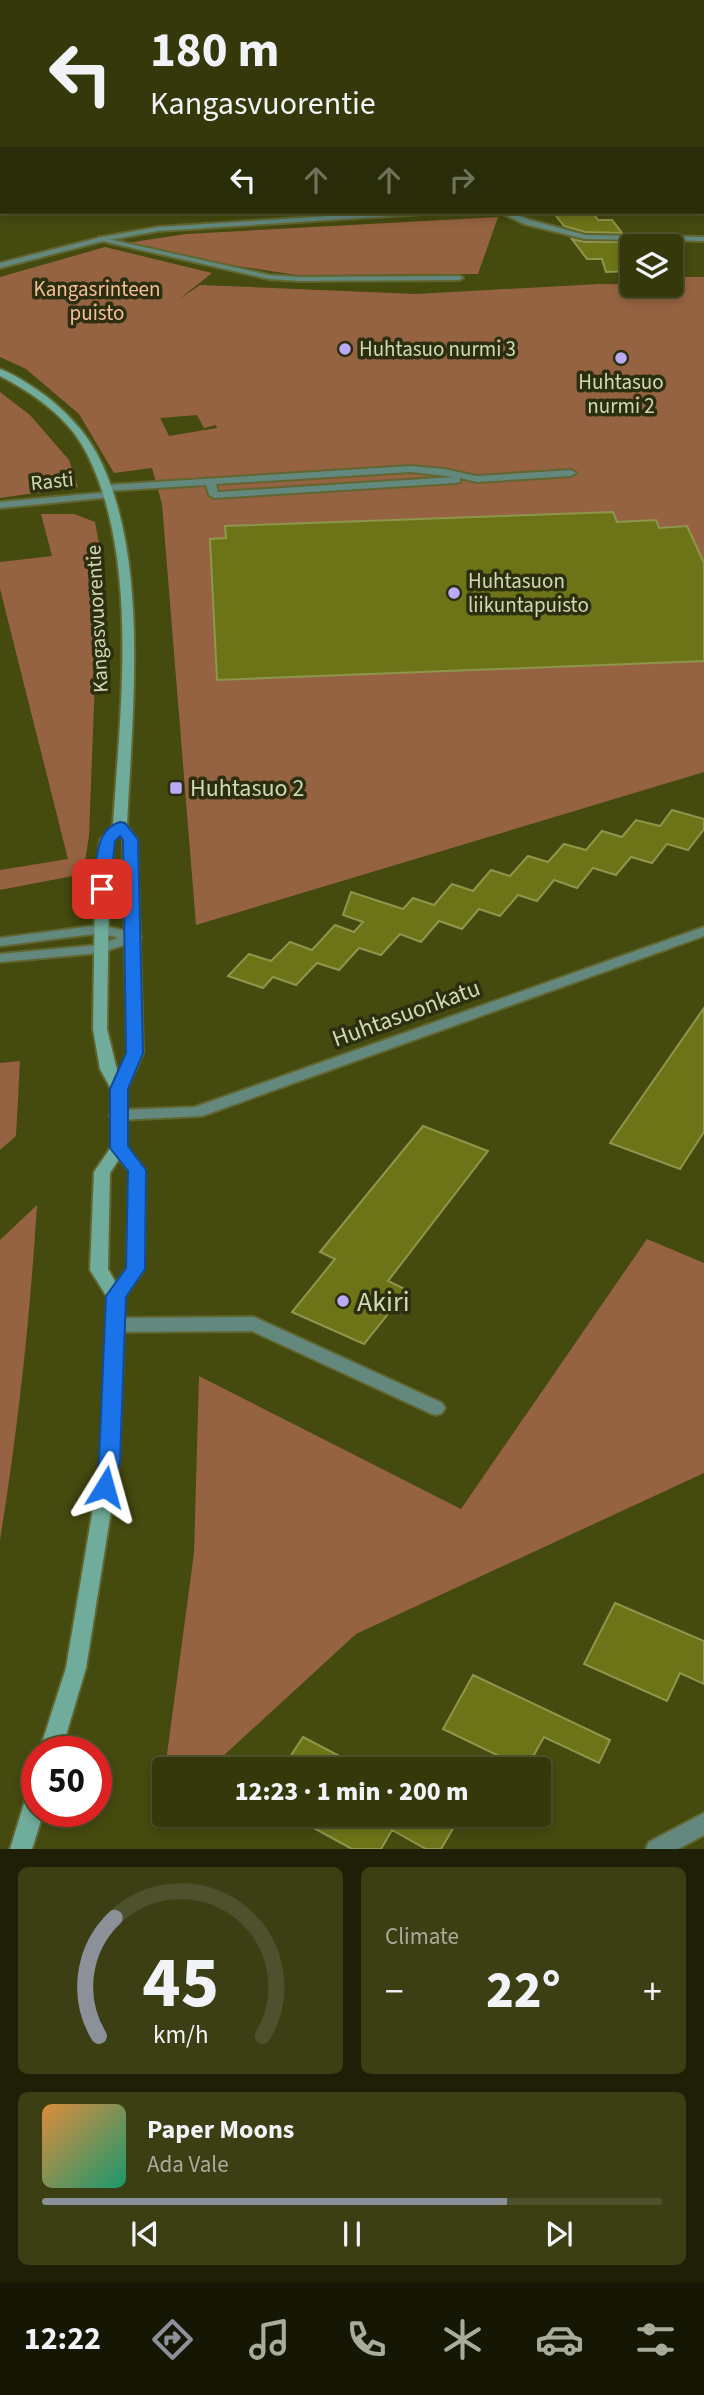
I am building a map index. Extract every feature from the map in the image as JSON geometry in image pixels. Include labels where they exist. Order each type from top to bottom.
[{"type":"main road","name":"Kangasvuorentie","points":[[0,372],[35,391],[79,433],[91,453],[107,491],[123,562],[126,615],[125,715],[120,826],[130,839],[135,1053],[119,1089],[119,1148]]},
{"type":"main road","name":"Kangasvuorentie","points":[[119,1089],[108,1069],[100,1029],[100,949],[107,840],[120,826]]},
{"type":"main road","points":[[55,1736],[76,1668],[110,1461],[116,1296],[135,1269],[137,1170],[119,1148],[102,1172],[99,1270],[116,1296]]},
{"type":"main road","points":[[21,1849],[28,1827]]},
{"type":"street","points":[[0,266],[102,239],[180,227],[391,214]]},
{"type":"street","points":[[508,214],[527,222],[585,237],[704,239]]},
{"type":"street","points":[[102,239],[269,277],[460,278]]},
{"type":"street","name":"Rasti","points":[[0,505],[209,480],[214,495],[571,473]]},
{"type":"street","points":[[0,942],[101,929],[134,937]]},
{"type":"street","name":"Huhtasuonkatu","points":[[118,1115],[196,1112],[704,931]]},
{"type":"street","points":[[0,958],[100,949],[134,937]]},
{"type":"street","points":[[115,1325],[254,1324],[436,1408]]},
{"type":"street","points":[[657,1849],[704,1823]]},
{"type":"green space","points":[[498,217],[478,274],[297,275],[217,263],[127,243],[186,234]]},
{"type":"green space","name":"Huhtasuon liikuntapuisto","points":[[105,247],[212,273],[178,300],[200,285],[416,294],[620,284],[620,297],[683,297],[683,277],[704,277],[704,772],[196,925],[162,504],[152,468],[114,473],[79,414],[26,369],[0,357],[0,277]],"holes":[[[197,415],[204,428],[216,425],[217,428],[169,436],[160,418]]]},
{"type":"green space","points":[[0,392],[30,415],[69,460],[78,487],[0,498]]},
{"type":"green space","points":[[41,514],[74,514],[95,522],[100,549],[89,836],[83,874],[0,890],[0,870],[68,859],[0,589],[0,562],[52,556]]},
{"type":"green space","points":[[20,1061],[16,1136],[0,1150],[0,1063]]},
{"type":"green space","points":[[37,1205],[23,1373],[0,1540],[0,1240]]},
{"type":"green space","points":[[647,1239],[704,1263],[704,1473],[356,1634],[222,1757],[167,1757],[194,1553],[199,1376],[461,1509]]},
{"type":"building","points":[[555,214],[594,214],[598,220],[612,220],[622,233],[585,232],[564,226]]},
{"type":"building","points":[[572,239],[585,242],[620,242],[620,271],[606,272],[602,259],[587,259]]},
{"type":"building","points":[[613,512],[617,522],[656,520],[659,528],[687,526],[704,563],[704,661],[217,680],[210,539],[226,538],[225,526]]},
{"type":"building","points":[[672,810],[704,819],[704,829],[688,850],[667,844],[652,863],[631,857],[616,875],[593,868],[577,888],[554,880],[537,901],[518,895],[500,916],[479,909],[462,929],[439,921],[421,942],[400,934],[381,955],[359,948],[339,970],[317,963],[296,985],[273,977],[263,988],[228,976],[249,954],[271,961],[290,942],[312,950],[335,925],[354,932],[363,922],[343,915],[351,892],[403,909],[413,898],[434,905],[452,884],[473,891],[491,870],[510,876],[528,856],[548,862],[564,844],[586,850],[602,831],[622,837],[636,820],[660,826]]},
{"type":"building","points":[[704,1008],[704,1132],[680,1169],[610,1143]]},
{"type":"building","points":[[423,1126],[488,1151],[388,1281],[407,1290],[364,1344],[292,1312],[335,1259],[320,1252]]},
{"type":"building","points":[[615,1603],[704,1641],[704,1684],[680,1673],[667,1701],[584,1664]]},
{"type":"building","points":[[473,1675],[610,1740],[599,1763],[544,1737],[533,1757],[501,1757],[443,1729]]},
{"type":"building","points":[[303,1737],[341,1757],[290,1757]]},
{"type":"building","points":[[312,1827],[454,1827],[441,1849],[426,1849],[392,1830],[381,1849],[352,1849]]},
{"type":"place","name":"Huhtasuo nurmi 3","points":[[345,349]]},
{"type":"place","name":"Huhtasuo nurmi 2","points":[[621,358]]},
{"type":"place","name":"Huhtasuon liikuntapuisto","points":[[454,593]]},
{"type":"place","name":"Huhtasuo 2","points":[[176,788]]},
{"type":"place","name":"Akiri","points":[[343,1301]]},
{"type":"route","points":[[102,889],[107,840],[120,826],[130,839],[135,1053],[132,1066],[119,1089],[119,1148],[137,1170],[137,1186],[135,1269],[116,1296],[110,1461],[105,1487]]},
{"type":"park label","name":"Kangasrinteen puisto","points":[[97,301]]}]
